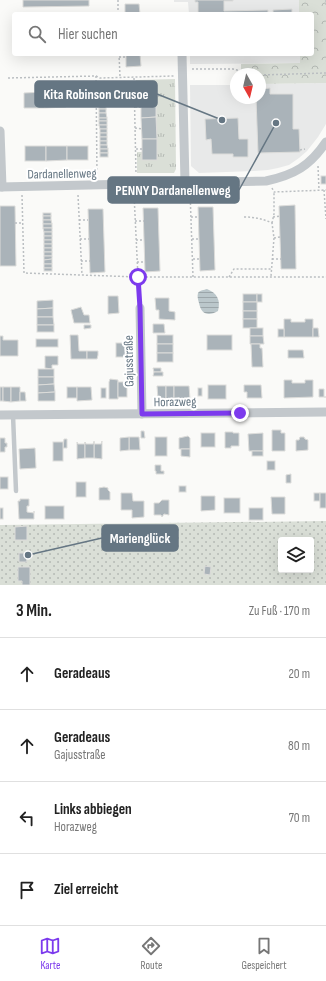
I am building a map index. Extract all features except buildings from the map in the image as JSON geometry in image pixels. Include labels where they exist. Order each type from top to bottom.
[{"type":"street","points":[[182,56],[188,183]]},
{"type":"street","points":[[0,131],[1,187]]},
{"type":"street","name":"Dardanellenweg","points":[[1,187],[135,180],[188,183],[266,181],[296,172],[314,158],[326,142]]},
{"type":"street","name":"Gajusstraße","points":[[140,308],[142,414]]},
{"type":"street","name":"Horazweg","points":[[0,415],[326,412]]},
{"type":"lane","points":[[14,415],[16,491]]},
{"type":"path","points":[[118,0],[118,12]]},
{"type":"path","points":[[326,0],[326,5]]},
{"type":"path","points":[[120,77],[119,57],[126,57]]},
{"type":"path","points":[[8,78],[96,76],[100,78],[134,77],[230,69]]},
{"type":"path","points":[[266,75],[326,73]]},
{"type":"path","points":[[96,76],[98,177]]},
{"type":"path","points":[[134,77],[136,149],[135,221],[140,308]]},
{"type":"path","points":[[126,98],[135,97]]},
{"type":"path","points":[[135,107],[141,107]]},
{"type":"path","points":[[135,128],[142,129]]},
{"type":"path","points":[[136,149],[142,149]]},
{"type":"path","points":[[300,150],[305,149]]},
{"type":"path","points":[[318,166],[319,190]]},
{"type":"path","points":[[266,181],[274,192],[272,223],[274,238],[271,277]]},
{"type":"path","points":[[188,183],[191,216],[193,277]]},
{"type":"path","points":[[22,186],[24,273],[138,277],[326,277]]},
{"type":"path","points":[[274,192],[325,190],[326,219]]},
{"type":"path","points":[[78,194],[82,275]]},
{"type":"path","points":[[191,216],[198,217]]},
{"type":"path","points":[[273,217],[280,216]]},
{"type":"path","points":[[244,217],[264,219],[272,223]]},
{"type":"path","points":[[80,220],[88,220]]},
{"type":"path","points":[[135,221],[144,221]]},
{"type":"path","points":[[15,223],[23,223]]},
{"type":"path","points":[[274,238],[280,237]]},
{"type":"path","points":[[80,239],[89,239]]},
{"type":"path","points":[[192,239],[199,239]]},
{"type":"path","points":[[136,240],[144,240]]},
{"type":"path","points":[[272,259],[281,258]]},
{"type":"path","points":[[193,259],[199,259]]},
{"type":"path","points":[[81,261],[90,261]]},
{"type":"path","points":[[137,262],[145,262]]},
{"type":"path","points":[[229,277],[234,269],[271,269]]},
{"type":"shaded area","points":[[174,0],[299,0],[299,12],[189,12],[188,2],[174,2]]},
{"type":"shaded area","points":[[190,56],[300,56],[300,63],[190,64]]},
{"type":"shaded area","points":[[326,83],[326,124],[318,137],[307,151],[289,165],[268,170],[199,173],[191,166],[190,85],[230,85],[230,104],[266,104],[266,84]]},
{"type":"shaded area","points":[[207,289],[216,295],[219,303],[218,311],[211,314],[201,310],[198,298],[199,292]]},
{"type":"green space","points":[[299,0],[326,0],[326,83],[266,84],[266,68],[241,68],[241,64],[300,63],[300,56],[314,56],[314,12],[299,12]]},
{"type":"green space","points":[[175,79],[176,169],[174,173],[137,173],[137,152],[142,152],[157,159],[156,97],[153,97],[153,93],[136,94],[136,80]]},
{"type":"green space","points":[[326,521],[326,585],[0,585],[0,525]]},
{"type":"place","name":"Kita Robinson Crusoe","points":[[222,120]]},
{"type":"place","name":"PENNY Dardanellenweg","points":[[276,123]]},
{"type":"place","name":"Marienglück","points":[[28,555]]},
{"type":"route","points":[[138,277],[142,414],[240,413]]}]
